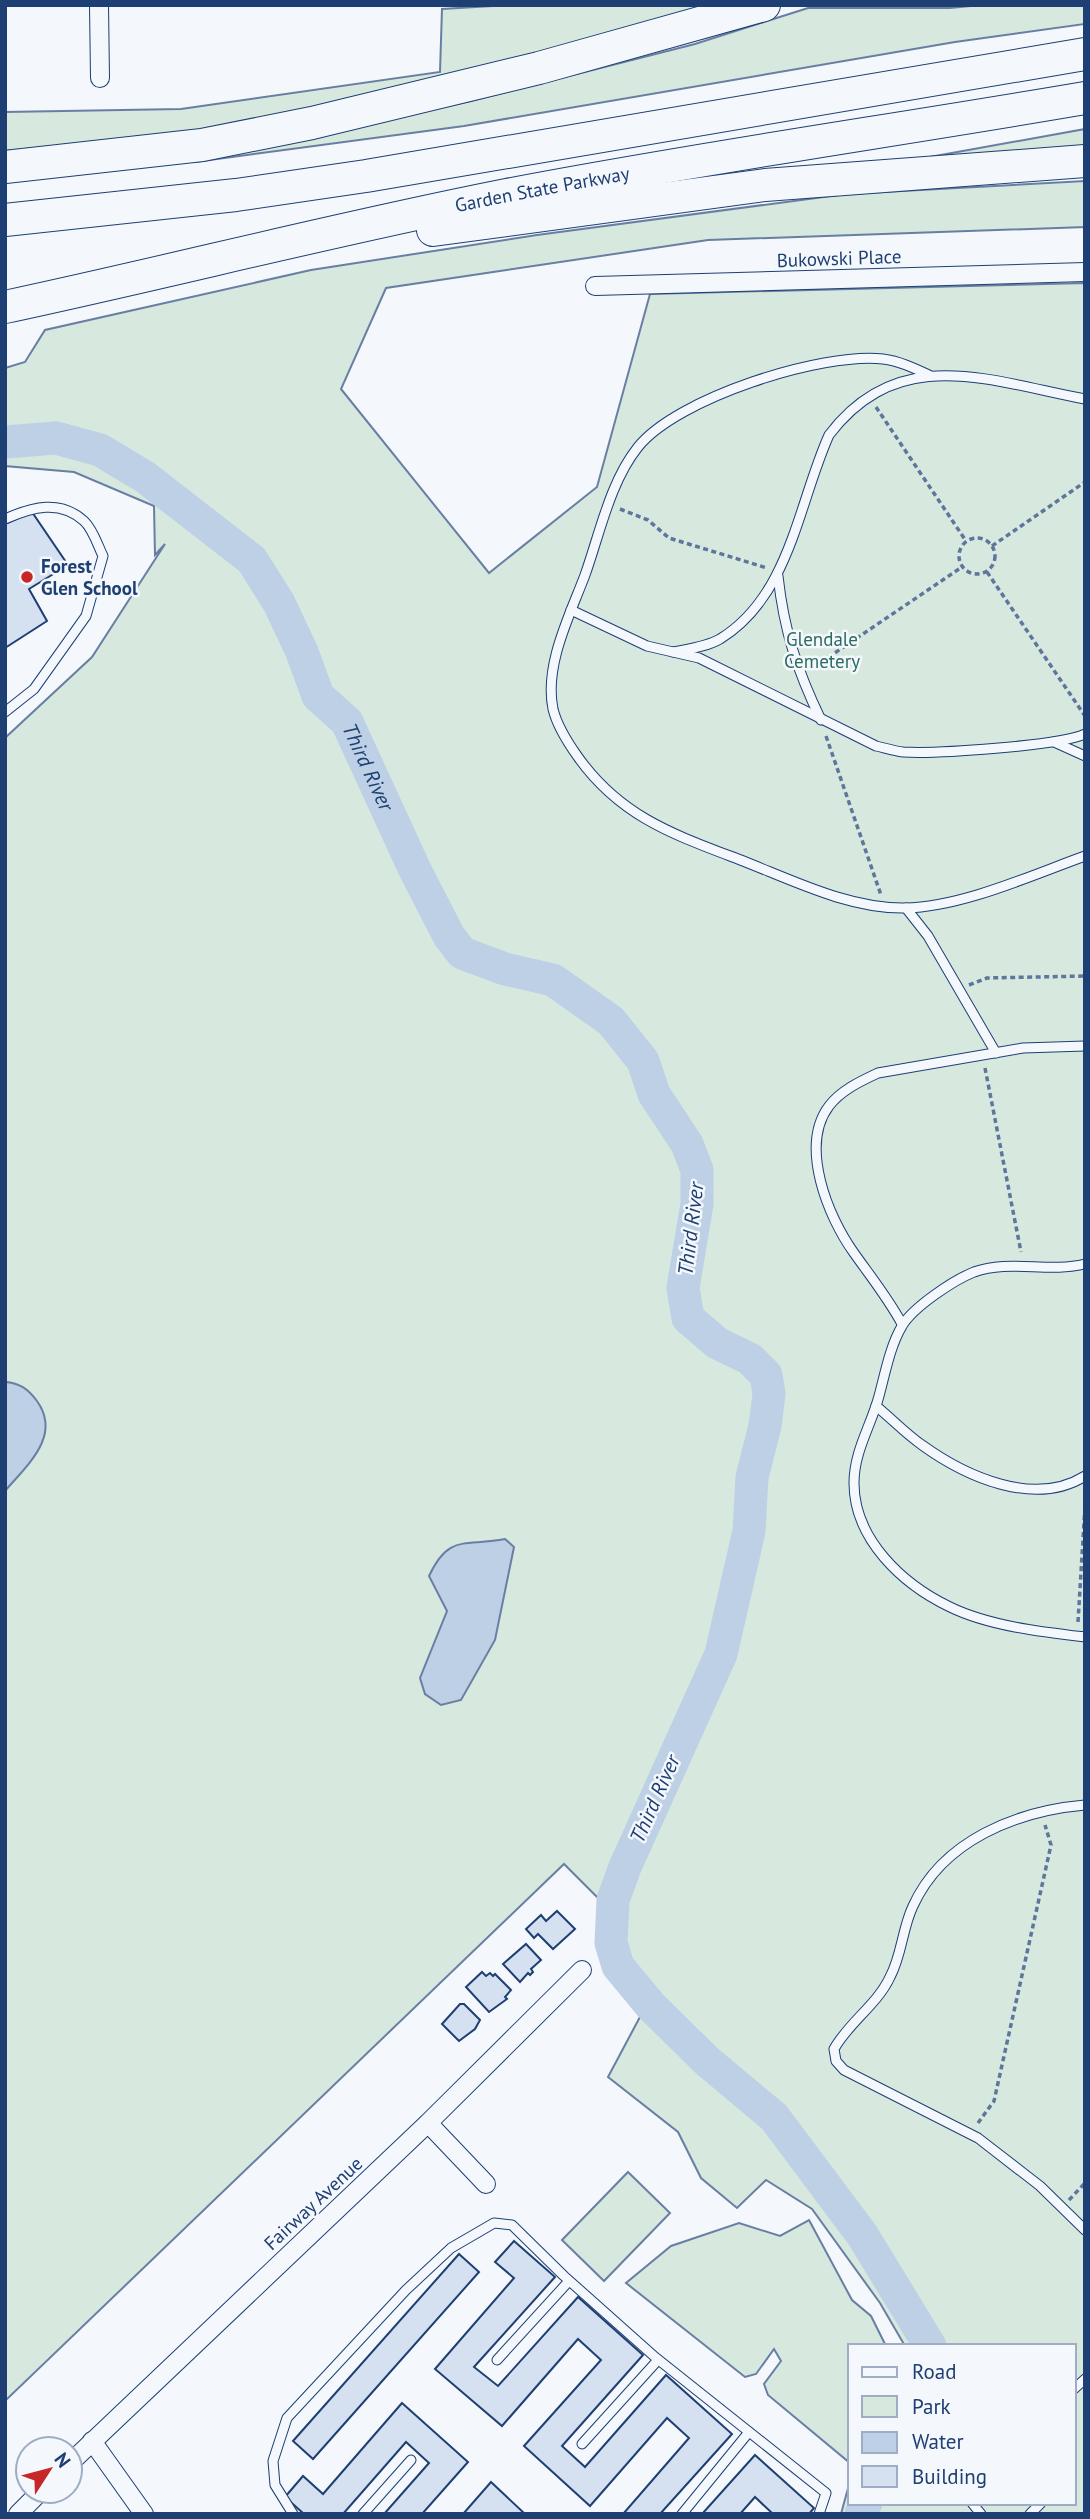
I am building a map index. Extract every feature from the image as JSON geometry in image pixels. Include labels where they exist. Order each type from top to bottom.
[{"type":"highway","points":[[5,167],[202,145],[300,125],[540,68],[764,5]]},
{"type":"highway","points":[[5,219],[236,195],[366,176],[1085,54]]},
{"type":"highway","name":"Garden State Parkway","points":[[5,307],[392,219],[510,195],[1085,98]]},
{"type":"highway","points":[[247,254],[765,185],[1085,161]]},
{"type":"street","points":[[99,5],[100,78]]},
{"type":"street","name":"Bukowski Place","points":[[595,286],[1085,272]]},
{"type":"street","name":"Fairway Avenue","points":[[84,2449],[428,2123],[582,1970]]},
{"type":"street","points":[[428,2123],[486,2184]]},
{"type":"street","points":[[92,2441],[144,2514]]},
{"type":"lane","points":[[929,375],[884,359],[853,359],[814,364],[707,401],[675,417],[640,444],[620,476],[571,610],[552,681],[553,709],[566,741],[608,793],[632,813],[696,843],[833,895],[906,908],[956,899],[1085,856]]},
{"type":"lane","points":[[673,652],[718,640],[758,605],[778,574],[829,435],[843,416],[889,384],[929,375],[954,374],[1085,400]]},
{"type":"lane","points":[[5,519],[28,509],[59,506],[85,522],[103,556],[86,616],[34,689],[5,712]]},
{"type":"lane","points":[[778,574],[786,634],[800,676],[821,721]]},
{"type":"lane","points":[[571,610],[647,646],[699,658],[876,746],[903,752],[1054,742],[1085,734]]},
{"type":"lane","points":[[1054,742],[1085,756]]},
{"type":"lane","points":[[906,908],[929,936],[996,1053]]},
{"type":"lane","points":[[902,1325],[835,1220],[817,1162],[822,1116],[841,1094],[878,1073],[1056,1045],[1085,1046]]},
{"type":"lane","points":[[1081,1636],[987,1619],[951,1608],[888,1564],[870,1539],[861,1519],[854,1485],[856,1460],[902,1325],[941,1291],[975,1272],[1023,1266],[1048,1270],[1085,1264]]},
{"type":"lane","points":[[876,1406],[921,1445],[968,1472],[999,1484],[1040,1489],[1085,1476]]},
{"type":"lane","points":[[1085,1805],[1041,1812],[1007,1822],[977,1838],[935,1870],[911,1910],[898,1959],[889,1980],[834,2049],[836,2061],[844,2070],[971,2134],[1007,2159],[1063,2206],[1085,2230]]},
{"type":"lane","points":[[293,2514],[275,2485],[273,2461],[287,2418],[406,2290],[451,2248],[494,2223],[512,2225],[569,2281],[658,2360],[826,2493],[819,2514]]},
{"type":"lane","points":[[498,2360],[569,2281]]},
{"type":"lane","points":[[582,2444],[658,2360]]},
{"type":"lane","points":[[682,2514],[749,2432]]},
{"type":"lane","points":[[363,2514],[411,2460]]},
{"type":"path","points":[[869,397],[966,541]]},
{"type":"path","points":[[992,546],[1085,482]]},
{"type":"path","points":[[610,505],[648,520],[676,541],[778,574]]},
{"type":"path","points":[[978,538],[992,546],[995,558],[987,572],[974,575],[962,567],[958,555],[966,541],[978,538]]},
{"type":"path","points":[[800,676],[962,567]]},
{"type":"path","points":[[987,572],[1085,716]]},
{"type":"path","points":[[821,721],[885,906]]},
{"type":"path","points":[[961,989],[987,978],[1085,976]]},
{"type":"path","points":[[983,1055],[1023,1266]]},
{"type":"path","points":[[1081,1636],[1085,1506]]},
{"type":"path","points":[[971,2134],[994,2101],[1051,1845],[1041,1812]]},
{"type":"path","points":[[1063,2206],[1085,2183]]},
{"type":"green space","points":[[511,5],[725,5],[286,123],[5,151],[5,112],[181,109],[440,72],[442,9]]},
{"type":"green space","points":[[981,5],[1085,5],[1085,24],[955,42],[464,126],[195,162],[471,101],[695,44],[808,8],[950,8]]},
{"type":"green space","points":[[1085,129],[1085,152],[902,162]]},
{"type":"green space","name":"Glendale Cemetery","points":[[1085,181],[1085,227],[708,240],[386,288],[341,389],[489,573],[597,487],[650,294],[1085,283],[1085,2514],[841,2514],[848,2488],[848,2505],[1076,2505],[1076,2344],[904,2344],[880,2303],[812,2209],[766,2180],[737,2208],[701,2178],[678,2132],[608,2077],[641,2015],[607,1961],[601,1901],[564,1864],[5,2401],[5,738],[92,657],[165,544],[155,555],[154,506],[74,472],[5,466],[5,368],[25,362],[45,330],[311,270],[537,235],[846,194]]},
{"type":"green space","points":[[628,2172],[670,2213],[604,2281],[562,2240]]},
{"type":"green space","points":[[809,2220],[852,2300],[871,2316],[885,2344],[848,2344],[848,2461],[768,2395],[764,2384],[781,2361],[774,2349],[756,2374],[745,2377],[626,2283],[671,2246],[739,2223],[780,2236]]},
{"type":"water","points":[[5,1382],[19,1385],[30,1393],[44,1414],[46,1426],[39,1449],[5,1491]]},
{"type":"water","points":[[505,1539],[514,1547],[495,1640],[461,1700],[441,1705],[425,1694],[420,1678],[447,1611],[429,1576],[436,1562],[451,1548],[460,1544]]},
{"type":"building","name":"Forest Glen School","points":[[32,512],[68,565],[29,589],[47,621],[5,648],[5,524]]},
{"type":"building","points":[[557,1911],[575,1929],[553,1949],[538,1934],[534,1938],[526,1929],[541,1915],[546,1921]]},
{"type":"building","points":[[526,1944],[541,1960],[531,1969],[533,1972],[530,1975],[528,1973],[520,1982],[503,1964]]},
{"type":"building","points":[[482,1972],[486,1976],[495,1974],[511,1990],[505,1997],[507,1999],[489,2012],[466,1987]]},
{"type":"building","points":[[460,2004],[464,2004],[480,2020],[475,2029],[459,2041],[442,2024]]},
{"type":"building","points":[[514,2241],[555,2277],[474,2367],[498,2386],[578,2297],[643,2355],[562,2446],[585,2467],[666,2375],[732,2434],[660,2514],[623,2514],[689,2438],[667,2418],[590,2506],[524,2446],[601,2360],[578,2339],[502,2426],[435,2369],[514,2278],[495,2262]]},
{"type":"building","points":[[459,2254],[479,2272],[313,2459],[293,2441]]},
{"type":"building","points":[[402,2403],[468,2462],[422,2514],[384,2514],[429,2463],[406,2442],[343,2514],[304,2514],[285,2497],[303,2476],[323,2494]]},
{"type":"building","points":[[755,2455],[814,2508],[809,2514],[773,2514],[755,2497],[740,2514],[702,2514]]},
{"type":"building","points":[[491,2482],[525,2514],[463,2514]]},
{"type":"waterway","name":"Third River","points":[[5,442],[56,438],[100,450],[145,477],[252,560],[279,603],[302,652],[318,696],[347,722],[415,870],[449,936],[462,953],[505,969],[553,980],[611,1021],[643,1061],[654,1094],[687,1144],[697,1170],[697,1204],[683,1288],[688,1318],[717,1343],[750,1359],[766,1375],[769,1394],[765,1426],[752,1477],[749,1531],[721,1654],[625,1867],[613,1900],[611,1943],[618,1966],[651,2006],[707,2061],[774,2117],[863,2236],[929,2344]]},
{"type":"waterway","name":"Third River","points":[[861,2514],[865,2505]]},
{"type":"place","name":"Forest Glen School","points":[[27,577]]}]
